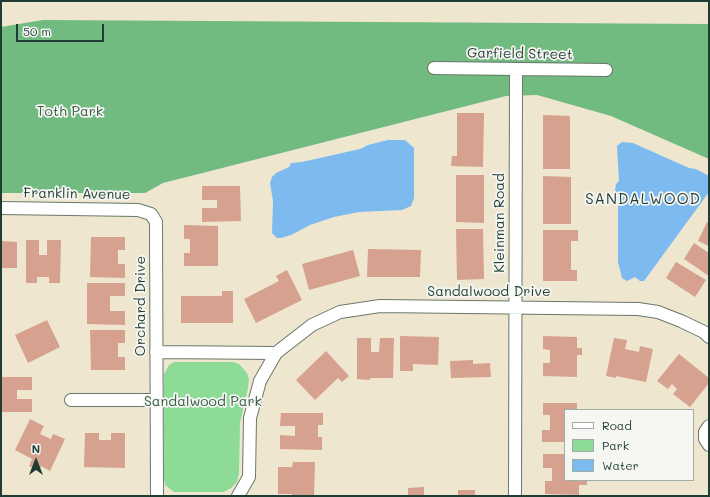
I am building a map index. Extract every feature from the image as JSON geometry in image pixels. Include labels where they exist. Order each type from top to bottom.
[{"type":"street","name":"Garfield Street","points":[[434,68],[606,70]]},
{"type":"street","name":"Kleinman Road","points":[[515,496],[516,69]]},
{"type":"street","name":"Franklin Avenue","points":[[1,208],[138,210],[152,214]]},
{"type":"street","name":"Orchard Drive","points":[[152,214],[156,222],[156,400]]},
{"type":"street","name":"Sandalwood Drive","points":[[238,496],[249,476],[250,418],[260,381],[276,353],[312,325],[340,312],[380,306],[638,309],[658,312],[707,331]]},
{"type":"street","points":[[156,352],[276,353]]},
{"type":"street","points":[[71,400],[156,400],[157,496]]},
{"type":"street","points":[[709,426],[705,432],[705,439],[709,445]]},
{"type":"green space","name":"Toth Park","points":[[43,20],[709,24],[709,159],[611,116],[537,95],[506,96],[163,183],[145,193],[1,193],[1,27]]},
{"type":"green space","name":"Sandalwood Park","points":[[174,362],[233,362],[239,364],[247,373],[249,380],[248,388],[240,423],[239,473],[237,482],[224,492],[174,492],[165,485],[164,374],[169,365]]},
{"type":"water","points":[[388,140],[405,140],[414,148],[414,198],[411,206],[402,210],[359,212],[334,217],[310,225],[291,235],[281,238],[277,238],[272,233],[273,201],[270,183],[272,177],[276,173],[289,167],[291,163],[302,162],[360,149],[368,145]]},
{"type":"water","points":[[622,142],[633,143],[689,168],[696,169],[709,176],[709,192],[644,281],[640,281],[635,277],[627,281],[622,278],[618,262],[618,195],[615,190],[616,184],[619,181],[617,146]]},
{"type":"building","points":[[457,113],[484,113],[483,167],[451,166],[452,156],[457,156]]},
{"type":"building","points":[[543,115],[570,116],[570,169],[543,169]]},
{"type":"building","points":[[456,175],[484,175],[484,223],[456,222]]},
{"type":"building","points":[[543,176],[571,177],[571,224],[543,224]]},
{"type":"building","points":[[202,186],[240,186],[241,221],[202,222],[202,208],[217,208],[217,200],[202,200]]},
{"type":"building","points":[[707,222],[709,223],[709,246],[698,241]]},
{"type":"building","points":[[184,225],[218,226],[218,266],[184,266],[184,253],[190,253],[190,239],[184,239]]},
{"type":"building","points":[[456,229],[483,229],[484,279],[457,280]]},
{"type":"building","points":[[543,230],[578,230],[578,241],[571,241],[571,270],[577,270],[577,281],[543,281]]},
{"type":"building","points":[[91,237],[125,237],[125,250],[118,250],[118,264],[125,264],[125,278],[90,277]]},
{"type":"building","points":[[26,240],[39,240],[39,255],[47,255],[47,240],[61,240],[60,283],[49,283],[49,277],[37,277],[37,283],[26,283]]},
{"type":"building","points":[[1,241],[17,242],[17,268],[1,268]]},
{"type":"building","points":[[694,243],[709,253],[709,276],[684,259]]},
{"type":"building","points":[[368,249],[421,250],[420,277],[367,277]]},
{"type":"building","points":[[353,250],[360,276],[309,290],[302,264]]},
{"type":"building","points":[[676,262],[706,280],[695,297],[666,278]]},
{"type":"building","points":[[287,270],[302,300],[256,323],[244,299],[279,281],[276,276]]},
{"type":"building","points":[[87,283],[125,283],[125,296],[110,296],[110,311],[125,311],[125,325],[87,324]]},
{"type":"building","points":[[222,291],[233,291],[233,323],[181,323],[181,296],[222,296]]},
{"type":"building","points":[[47,320],[60,347],[28,363],[15,335]]},
{"type":"building","points":[[90,330],[125,330],[125,343],[118,343],[118,357],[125,357],[125,370],[91,370]]},
{"type":"building","points":[[400,336],[439,337],[438,365],[413,364],[413,371],[400,371]]},
{"type":"building","points":[[543,336],[577,337],[577,348],[582,348],[582,355],[577,355],[577,377],[543,376],[543,363],[550,363],[550,350],[543,349]]},
{"type":"building","points":[[357,338],[371,338],[371,352],[379,352],[380,338],[394,338],[393,378],[370,378],[370,380],[357,379]]},
{"type":"building","points":[[614,338],[627,340],[625,349],[639,352],[640,346],[653,349],[646,382],[616,376],[616,378],[606,376]]},
{"type":"building","points":[[326,351],[349,376],[342,382],[338,378],[315,400],[296,380]]},
{"type":"building","points":[[679,354],[709,378],[709,383],[690,407],[673,394],[677,389],[672,384],[668,389],[657,381]]},
{"type":"building","points":[[473,360],[473,364],[490,363],[491,377],[451,378],[450,361]]},
{"type":"building","points":[[1,377],[32,377],[32,390],[17,390],[17,399],[32,399],[32,412],[1,412]]},
{"type":"building","points":[[543,403],[577,403],[577,409],[564,409],[564,442],[542,442],[542,430],[550,430],[550,415],[543,415]]},
{"type":"building","points":[[281,413],[323,413],[323,425],[318,425],[318,437],[322,437],[322,450],[280,449],[280,435],[295,436],[295,426],[280,426]]},
{"type":"building","points":[[30,419],[44,426],[40,434],[51,439],[53,434],[65,439],[50,471],[41,466],[39,471],[29,466],[32,459],[15,450]]},
{"type":"building","points":[[85,433],[99,433],[99,440],[111,440],[111,433],[125,433],[125,468],[84,467]]},
{"type":"building","points":[[543,454],[564,454],[564,481],[587,481],[587,485],[579,485],[579,495],[545,494],[545,481],[552,481],[552,468],[543,468]]},
{"type":"building","points":[[293,462],[315,462],[314,496],[292,496],[292,494],[278,494],[278,467],[292,467]]},
{"type":"building","points":[[424,487],[424,496],[408,496],[408,488]]},
{"type":"building","points":[[458,490],[475,490],[475,496],[458,496]]},
{"type":"district","name":"SANDALWOOD","points":[[643,199]]}]
